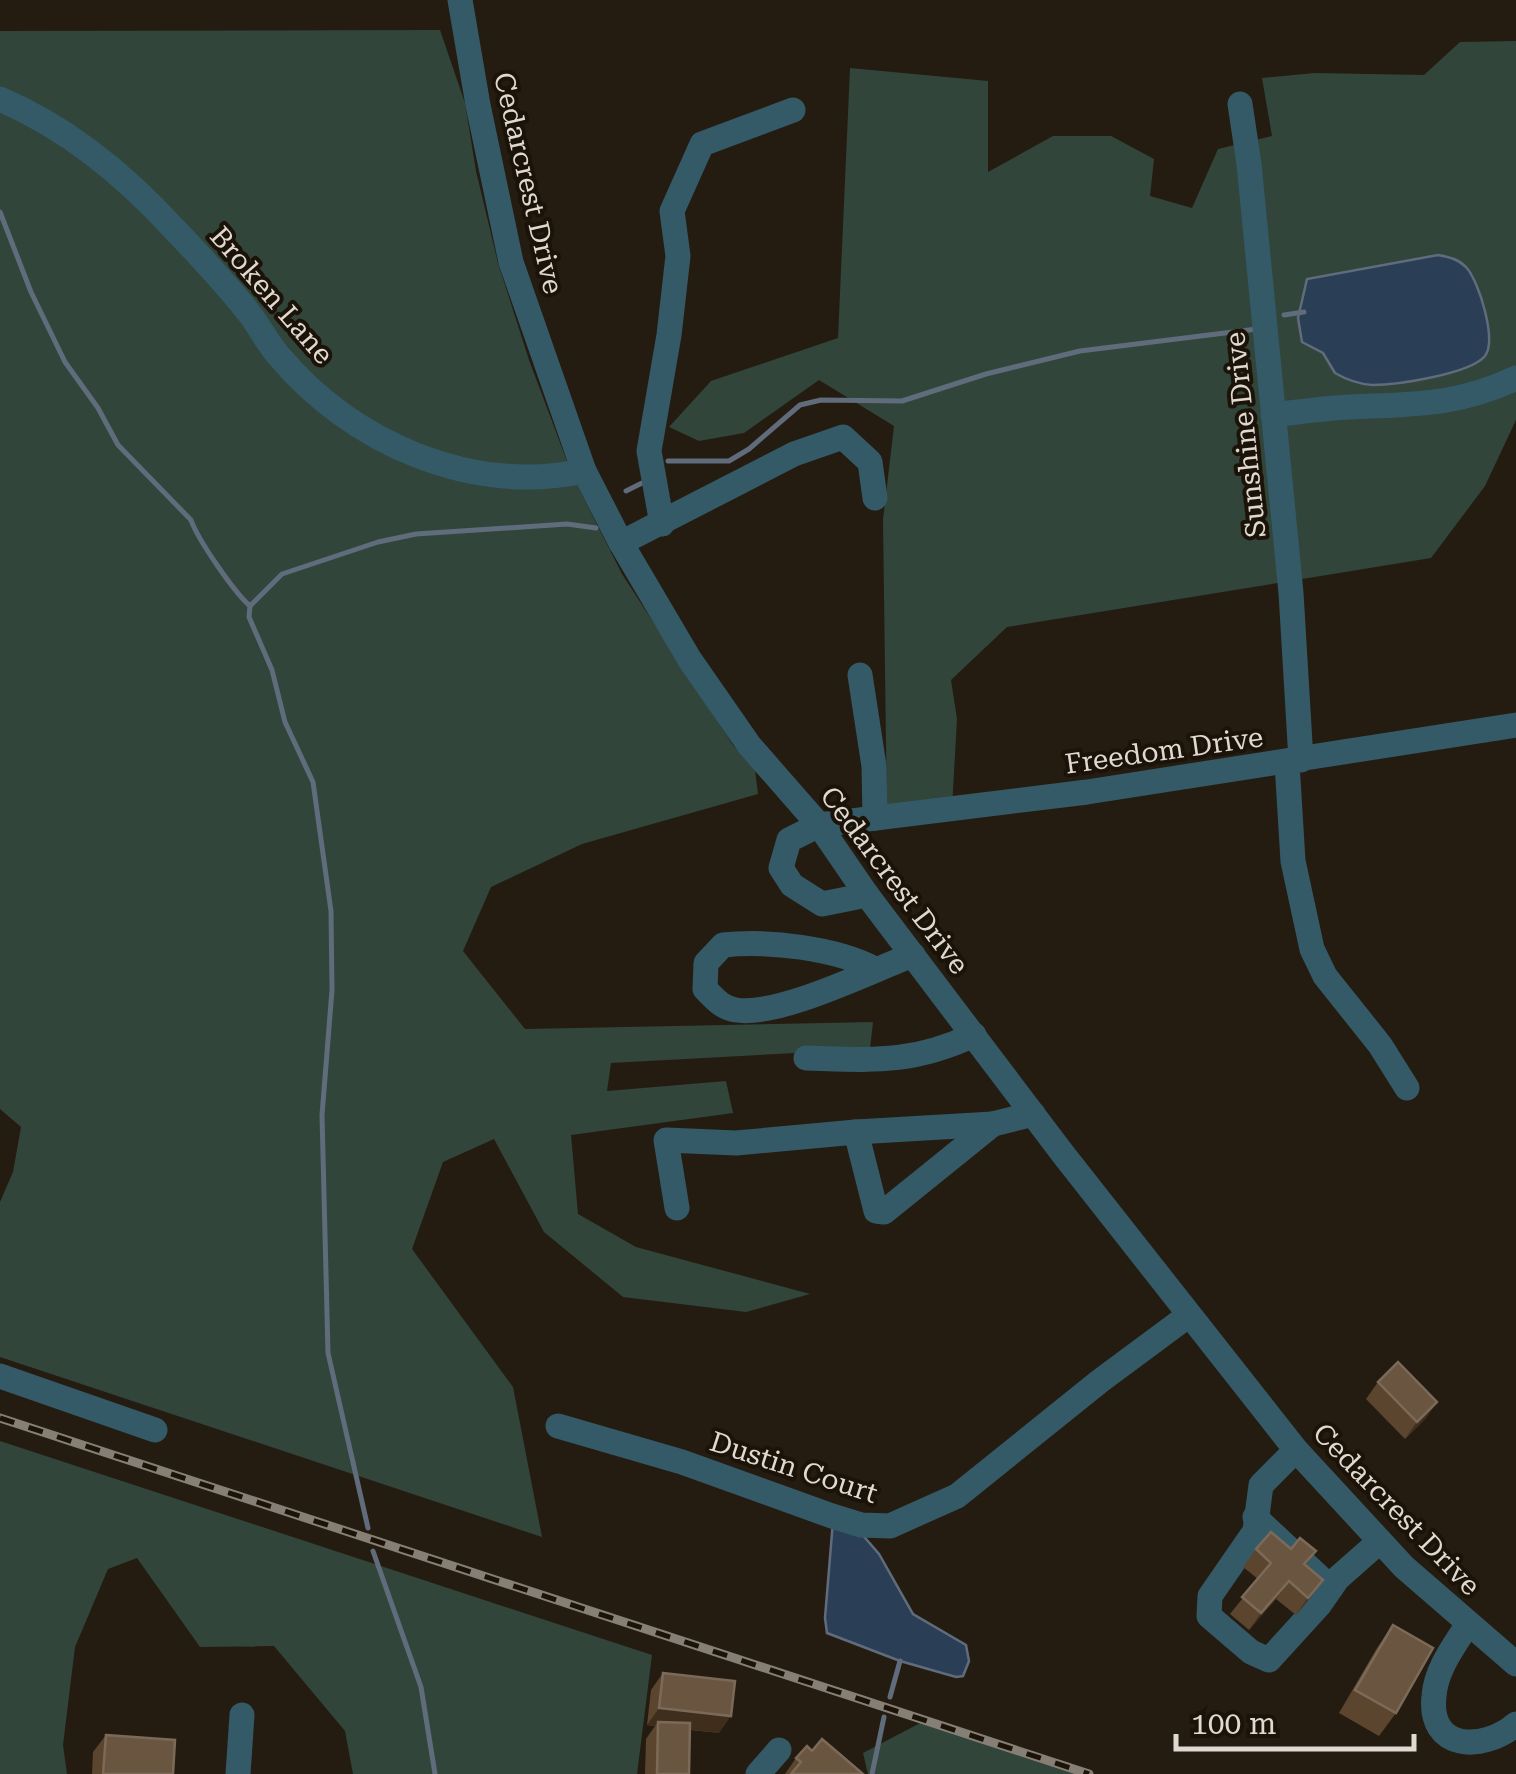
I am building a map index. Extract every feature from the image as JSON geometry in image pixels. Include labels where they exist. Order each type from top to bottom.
[{"type":"street","name":"Cedarcrest Drive","points":[[460,0],[512,262],[584,470],[622,544],[715,696],[749,745],[819,825],[1032,1114],[1296,1450],[1380,1541],[1516,1664]]},
{"type":"street","name":"Broken Lane","points":[[0,98],[75,141],[132,188],[174,228],[233,295],[287,365],[353,424],[392,445],[461,469],[520,478],[549,478],[584,470]]},
{"type":"street","name":"Sunshine Drive","points":[[1240,104],[1250,164],[1291,593],[1293,860],[1312,949],[1325,976],[1380,1045],[1406,1088]]},
{"type":"street","points":[[662,524],[649,451],[678,256],[672,210],[702,144],[793,110]]},
{"type":"street","points":[[1273,415],[1432,404],[1484,393],[1516,378]]},
{"type":"street","points":[[622,544],[794,454],[844,437],[870,462],[875,498]]},
{"type":"street","points":[[860,675],[874,766],[875,818]]},
{"type":"street","name":"Freedom Drive","points":[[819,825],[1087,792],[1516,725]]},
{"type":"street","points":[[819,825],[789,840],[780,868],[792,885],[822,904],[867,895]]},
{"type":"street","points":[[875,969],[850,955],[750,942],[723,945],[706,963],[705,989],[721,1005],[739,1011],[770,1006],[851,983],[913,955]]},
{"type":"street","points":[[806,1058],[908,1059],[974,1036]]},
{"type":"street","points":[[678,1208],[666,1140],[736,1142],[993,1124],[1032,1114]]},
{"type":"street","points":[[856,1132],[876,1211],[884,1212],[993,1124]]},
{"type":"street","name":"Dustin Court","points":[[558,1426],[682,1462],[846,1520],[890,1526],[957,1496],[1189,1315]]},
{"type":"street","points":[[0,1376],[155,1430]]},
{"type":"street","points":[[1296,1450],[1261,1485],[1255,1531],[1210,1596],[1209,1616],[1251,1652],[1268,1660],[1338,1578],[1380,1541]]},
{"type":"street","points":[[1255,1516],[1331,1588]]},
{"type":"street","points":[[1468,1624],[1438,1675],[1433,1698],[1434,1722],[1446,1736],[1486,1743],[1516,1724]]},
{"type":"street","points":[[238,1774],[242,1715]]},
{"type":"street","points":[[758,1774],[779,1750]]},
{"type":"green space","points":[[440,30],[465,103],[498,263],[573,477],[622,574],[733,745],[755,770],[758,794],[582,844],[491,887],[463,951],[525,1029],[873,1022],[870,1049],[611,1063],[607,1091],[726,1081],[733,1113],[571,1135],[578,1214],[636,1247],[810,1294],[746,1312],[623,1297],[544,1232],[494,1139],[443,1162],[412,1249],[513,1387],[542,1537],[0,1357],[0,1202],[13,1172],[21,1127],[0,1109],[0,31]]},
{"type":"green space","points":[[1516,41],[1516,420],[1485,486],[1431,558],[1007,627],[951,680],[957,719],[952,808],[887,817],[883,520],[894,426],[819,380],[744,433],[699,441],[669,427],[711,381],[838,338],[850,68],[988,81],[988,172],[1053,136],[1111,136],[1154,159],[1150,196],[1192,208],[1218,149],[1272,136],[1262,78],[1315,73],[1424,75],[1460,42]]},
{"type":"green space","points":[[0,1441],[652,1655],[637,1774],[353,1774],[345,1731],[274,1646],[200,1647],[137,1558],[108,1569],[75,1647],[63,1745],[67,1774],[0,1774]]},
{"type":"green space","points":[[926,1720],[1089,1774],[868,1774],[863,1753]]},
{"type":"water","points":[[1438,255],[1466,267],[1481,297],[1489,337],[1485,356],[1477,362],[1432,377],[1367,384],[1335,373],[1323,353],[1302,342],[1298,318],[1307,279]]},
{"type":"water","points":[[833,1521],[860,1532],[879,1554],[913,1614],[966,1645],[969,1661],[963,1676],[900,1661],[827,1633]]},
{"type":"building","points":[[1398,1362],[1437,1402],[1417,1422],[1378,1382]]},
{"type":"building","points":[[1271,1532],[1291,1549],[1300,1538],[1316,1551],[1304,1564],[1323,1580],[1308,1598],[1289,1581],[1261,1613],[1242,1597],[1271,1563],[1256,1549]]},
{"type":"building","points":[[1393,1625],[1433,1648],[1396,1713],[1355,1690]]},
{"type":"building","points":[[663,1673],[735,1681],[731,1716],[659,1708]]},
{"type":"building","points":[[658,1722],[690,1723],[689,1774],[657,1774]]},
{"type":"building","points":[[106,1735],[175,1740],[173,1774],[103,1774]]},
{"type":"building","points":[[822,1739],[863,1774],[791,1774],[801,1762],[796,1758],[807,1746],[812,1751]]},
{"type":"waterway","points":[[0,212],[31,292],[65,362],[98,408],[118,445],[191,520],[217,565],[250,606]]},
{"type":"waterway","points":[[1284,315],[1304,312]]},
{"type":"waterway","points":[[668,461],[729,461],[800,405],[821,400],[902,401],[986,374],[1080,351],[1257,329]]},
{"type":"waterway","points":[[626,491],[642,483]]},
{"type":"waterway","points":[[368,1528],[328,1353],[322,1115],[332,990],[331,911],[313,782],[285,722],[272,670],[249,617],[250,606],[282,574],[378,542],[416,534],[567,524],[596,528]]},
{"type":"waterway","points":[[373,1551],[421,1687],[435,1774]]},
{"type":"waterway","points":[[890,1697],[900,1661]]},
{"type":"waterway","points":[[872,1774],[884,1717]]},
{"type":"railway","points":[[0,1418],[1089,1774]]}]
